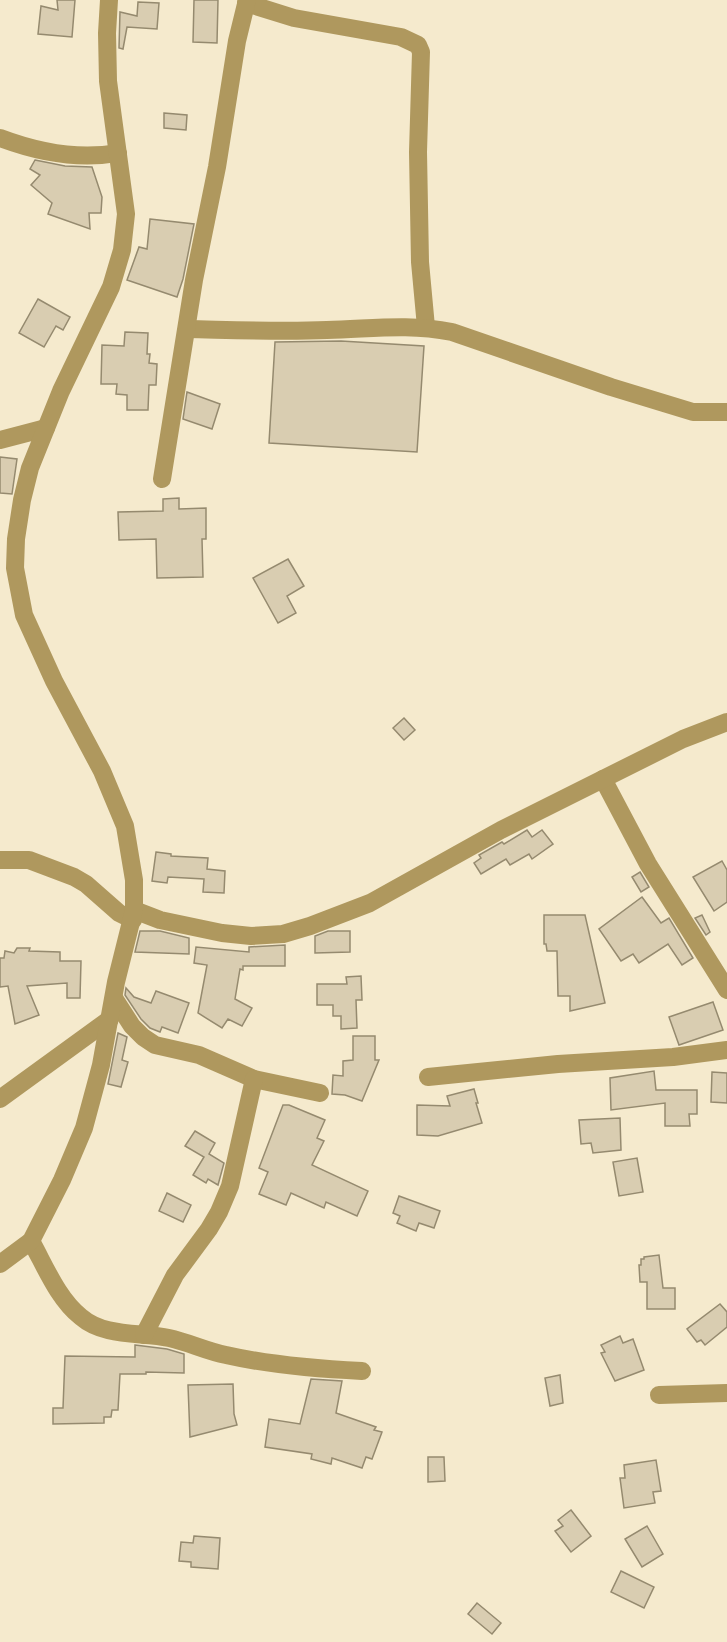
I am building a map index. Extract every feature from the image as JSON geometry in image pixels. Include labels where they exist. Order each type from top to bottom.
[{"type":"street","points":[[0,1264],[32,1241],[84,1128],[101,1065],[116,982],[133,915],[134,880],[125,826],[102,771],[54,681],[24,615],[15,568],[16,539],[30,468],[61,391],[111,287],[122,250],[126,214],[108,81],[109,0]]},
{"type":"street","points":[[162,479],[194,280],[217,167],[237,41],[246,1],[294,18],[401,37],[418,45],[421,52],[418,152],[420,262],[426,327]]},
{"type":"street","points":[[0,138],[42,151],[74,156],[118,153]]},
{"type":"street","points":[[187,329],[288,331],[392,326],[426,327],[452,332],[611,387],[693,412],[727,412]]},
{"type":"street","points":[[0,440],[46,428]]},
{"type":"street","points":[[0,860],[29,860],[74,877],[86,884],[119,913],[222,933],[251,936],[283,934],[370,903],[501,830],[683,739],[727,722]]},
{"type":"street","points":[[603,779],[648,864],[727,990]]},
{"type":"street","points":[[114,998],[132,1026],[155,1045],[199,1055],[254,1079],[320,1093]]},
{"type":"street","points":[[0,1099],[110,1019]]},
{"type":"street","points":[[428,1077],[558,1064],[674,1057],[727,1050]]},
{"type":"street","points":[[144,1335],[175,1275],[219,1212],[230,1186],[254,1079]]},
{"type":"street","points":[[32,1241],[70,1306],[82,1318],[96,1326],[112,1331],[170,1338],[240,1358],[362,1371]]},
{"type":"street","points":[[659,1395],[727,1393]]},
{"type":"building","points":[[57,0],[75,0],[72,37],[38,34],[41,6],[58,10]]},
{"type":"building","points":[[194,0],[218,0],[217,43],[193,42]]},
{"type":"building","points":[[138,2],[159,3],[157,29],[127,27],[123,49],[119,48],[120,12],[137,16]]},
{"type":"building","points":[[164,113],[187,115],[186,130],[164,128]]},
{"type":"building","points":[[35,160],[65,166],[92,167],[102,197],[101,213],[89,213],[90,229],[48,214],[52,203],[31,185],[40,175],[30,169]]},
{"type":"building","points":[[150,219],[194,224],[177,297],[127,280],[139,247],[147,249]]},
{"type":"building","points":[[38,299],[70,317],[63,330],[56,326],[44,347],[19,333]]},
{"type":"building","points":[[125,332],[148,333],[149,363],[157,364],[156,385],[149,385],[148,410],[127,410],[127,395],[116,394],[117,384],[101,384],[102,345],[124,346]]},
{"type":"building","points":[[341,341],[424,346],[417,452],[269,443],[275,342]]},
{"type":"building","points":[[187,392],[220,404],[212,429],[183,419]]},
{"type":"building","points":[[0,457],[17,459],[12,494],[0,493]]},
{"type":"building","points":[[179,498],[179,509],[206,508],[206,539],[202,539],[203,577],[157,578],[156,539],[119,540],[118,512],[163,511],[163,499]]},
{"type":"building","points":[[288,559],[304,586],[287,596],[296,613],[278,623],[253,578]]},
{"type":"building","points":[[404,718],[415,730],[404,740],[393,728]]},
{"type":"building","points":[[527,830],[532,837],[542,830],[553,844],[532,859],[529,854],[510,865],[506,859],[481,874],[474,863],[481,858],[479,855]]},
{"type":"building","points":[[156,852],[171,854],[171,856],[208,858],[207,869],[225,871],[224,893],[203,892],[204,879],[168,877],[167,883],[152,881]]},
{"type":"building","points":[[722,861],[727,870],[727,902],[714,911],[693,877]]},
{"type":"building","points":[[640,872],[649,887],[641,892],[632,877]]},
{"type":"building","points":[[642,897],[661,923],[669,918],[693,958],[682,965],[668,944],[639,963],[633,954],[621,961],[599,929]]},
{"type":"building","points":[[544,915],[585,915],[605,1003],[570,1011],[570,996],[558,996],[557,951],[547,951],[546,944],[544,944]]},
{"type":"building","points":[[702,915],[710,932],[706,935],[695,918]]},
{"type":"building","points":[[140,931],[160,931],[189,938],[189,954],[135,952]]},
{"type":"building","points":[[328,931],[350,931],[350,952],[315,953],[315,936]]},
{"type":"building","points":[[285,945],[285,966],[243,966],[243,970],[240,969],[235,999],[252,1008],[242,1026],[228,1019],[222,1028],[198,1013],[207,965],[194,963],[196,947],[249,952],[249,947]]},
{"type":"building","points":[[17,948],[30,948],[29,951],[60,952],[60,961],[81,961],[80,998],[67,998],[67,983],[27,986],[39,1015],[15,1024],[8,986],[0,987],[0,958],[4,958],[5,951],[14,953]]},
{"type":"building","points":[[361,976],[362,1000],[356,1000],[357,1028],[341,1029],[341,1016],[333,1016],[333,1005],[317,1005],[317,984],[347,984],[346,977]]},
{"type":"building","points":[[126,988],[134,997],[151,1003],[156,991],[189,1003],[178,1033],[162,1027],[160,1032],[150,1028],[125,995]]},
{"type":"building","points":[[713,1002],[723,1030],[679,1045],[669,1017]]},
{"type":"building","points":[[118,1033],[127,1037],[122,1060],[128,1062],[121,1087],[108,1084]]},
{"type":"building","points":[[353,1036],[375,1036],[375,1060],[379,1060],[362,1101],[345,1095],[332,1094],[333,1075],[343,1076],[343,1061],[353,1060]]},
{"type":"building","points":[[654,1071],[656,1090],[697,1090],[697,1114],[689,1114],[690,1126],[665,1126],[665,1103],[611,1110],[610,1078]]},
{"type":"building","points":[[712,1072],[727,1073],[727,1103],[711,1102]]},
{"type":"building","points":[[474,1089],[482,1123],[438,1136],[417,1135],[417,1105],[450,1106],[447,1096]]},
{"type":"building","points":[[283,1105],[289,1105],[325,1120],[317,1138],[324,1141],[312,1165],[368,1191],[357,1216],[326,1202],[324,1208],[291,1193],[286,1205],[259,1194],[268,1172],[259,1168]]},
{"type":"building","points":[[620,1118],[621,1150],[593,1153],[591,1143],[581,1144],[579,1120]]},
{"type":"building","points":[[195,1131],[215,1143],[209,1154],[224,1163],[218,1185],[208,1179],[206,1183],[193,1175],[204,1157],[185,1146]]},
{"type":"building","points":[[637,1158],[643,1192],[619,1196],[613,1162]]},
{"type":"building","points":[[167,1193],[191,1205],[183,1222],[159,1211]]},
{"type":"building","points":[[399,1196],[440,1211],[434,1228],[419,1223],[416,1231],[397,1223],[400,1216],[393,1213]]},
{"type":"building","points":[[659,1255],[663,1288],[675,1288],[675,1309],[647,1309],[647,1282],[640,1282],[639,1265],[644,1257]]},
{"type":"building","points":[[720,1304],[727,1312],[727,1327],[705,1345],[701,1340],[697,1342],[687,1329]]},
{"type":"building","points":[[620,1336],[623,1343],[633,1339],[644,1370],[615,1381],[601,1353],[605,1352],[601,1345]]},
{"type":"building","points":[[135,1345],[167,1349],[184,1354],[184,1373],[120,1374],[118,1410],[112,1410],[111,1417],[104,1417],[104,1423],[53,1424],[53,1408],[63,1408],[65,1356],[135,1357]]},
{"type":"building","points":[[560,1375],[563,1403],[550,1406],[545,1378]]},
{"type":"building","points":[[311,1379],[342,1381],[336,1413],[376,1427],[374,1430],[382,1432],[372,1459],[366,1457],[362,1468],[332,1458],[331,1464],[311,1459],[312,1454],[265,1447],[269,1419],[300,1424]]},
{"type":"building","points":[[233,1384],[234,1414],[237,1425],[190,1437],[188,1385]]},
{"type":"building","points":[[428,1457],[444,1457],[445,1481],[428,1482]]},
{"type":"building","points":[[656,1460],[661,1491],[653,1492],[655,1503],[624,1508],[620,1478],[625,1478],[624,1465]]},
{"type":"building","points":[[571,1510],[591,1536],[571,1552],[555,1531],[563,1526],[558,1520]]},
{"type":"building","points":[[647,1526],[663,1554],[642,1567],[625,1539]]},
{"type":"building","points":[[194,1536],[220,1538],[218,1569],[191,1567],[191,1562],[179,1561],[181,1542],[193,1543]]},
{"type":"building","points":[[621,1571],[654,1587],[644,1608],[611,1592]]},
{"type":"building","points":[[477,1603],[501,1623],[492,1634],[468,1614]]}]
